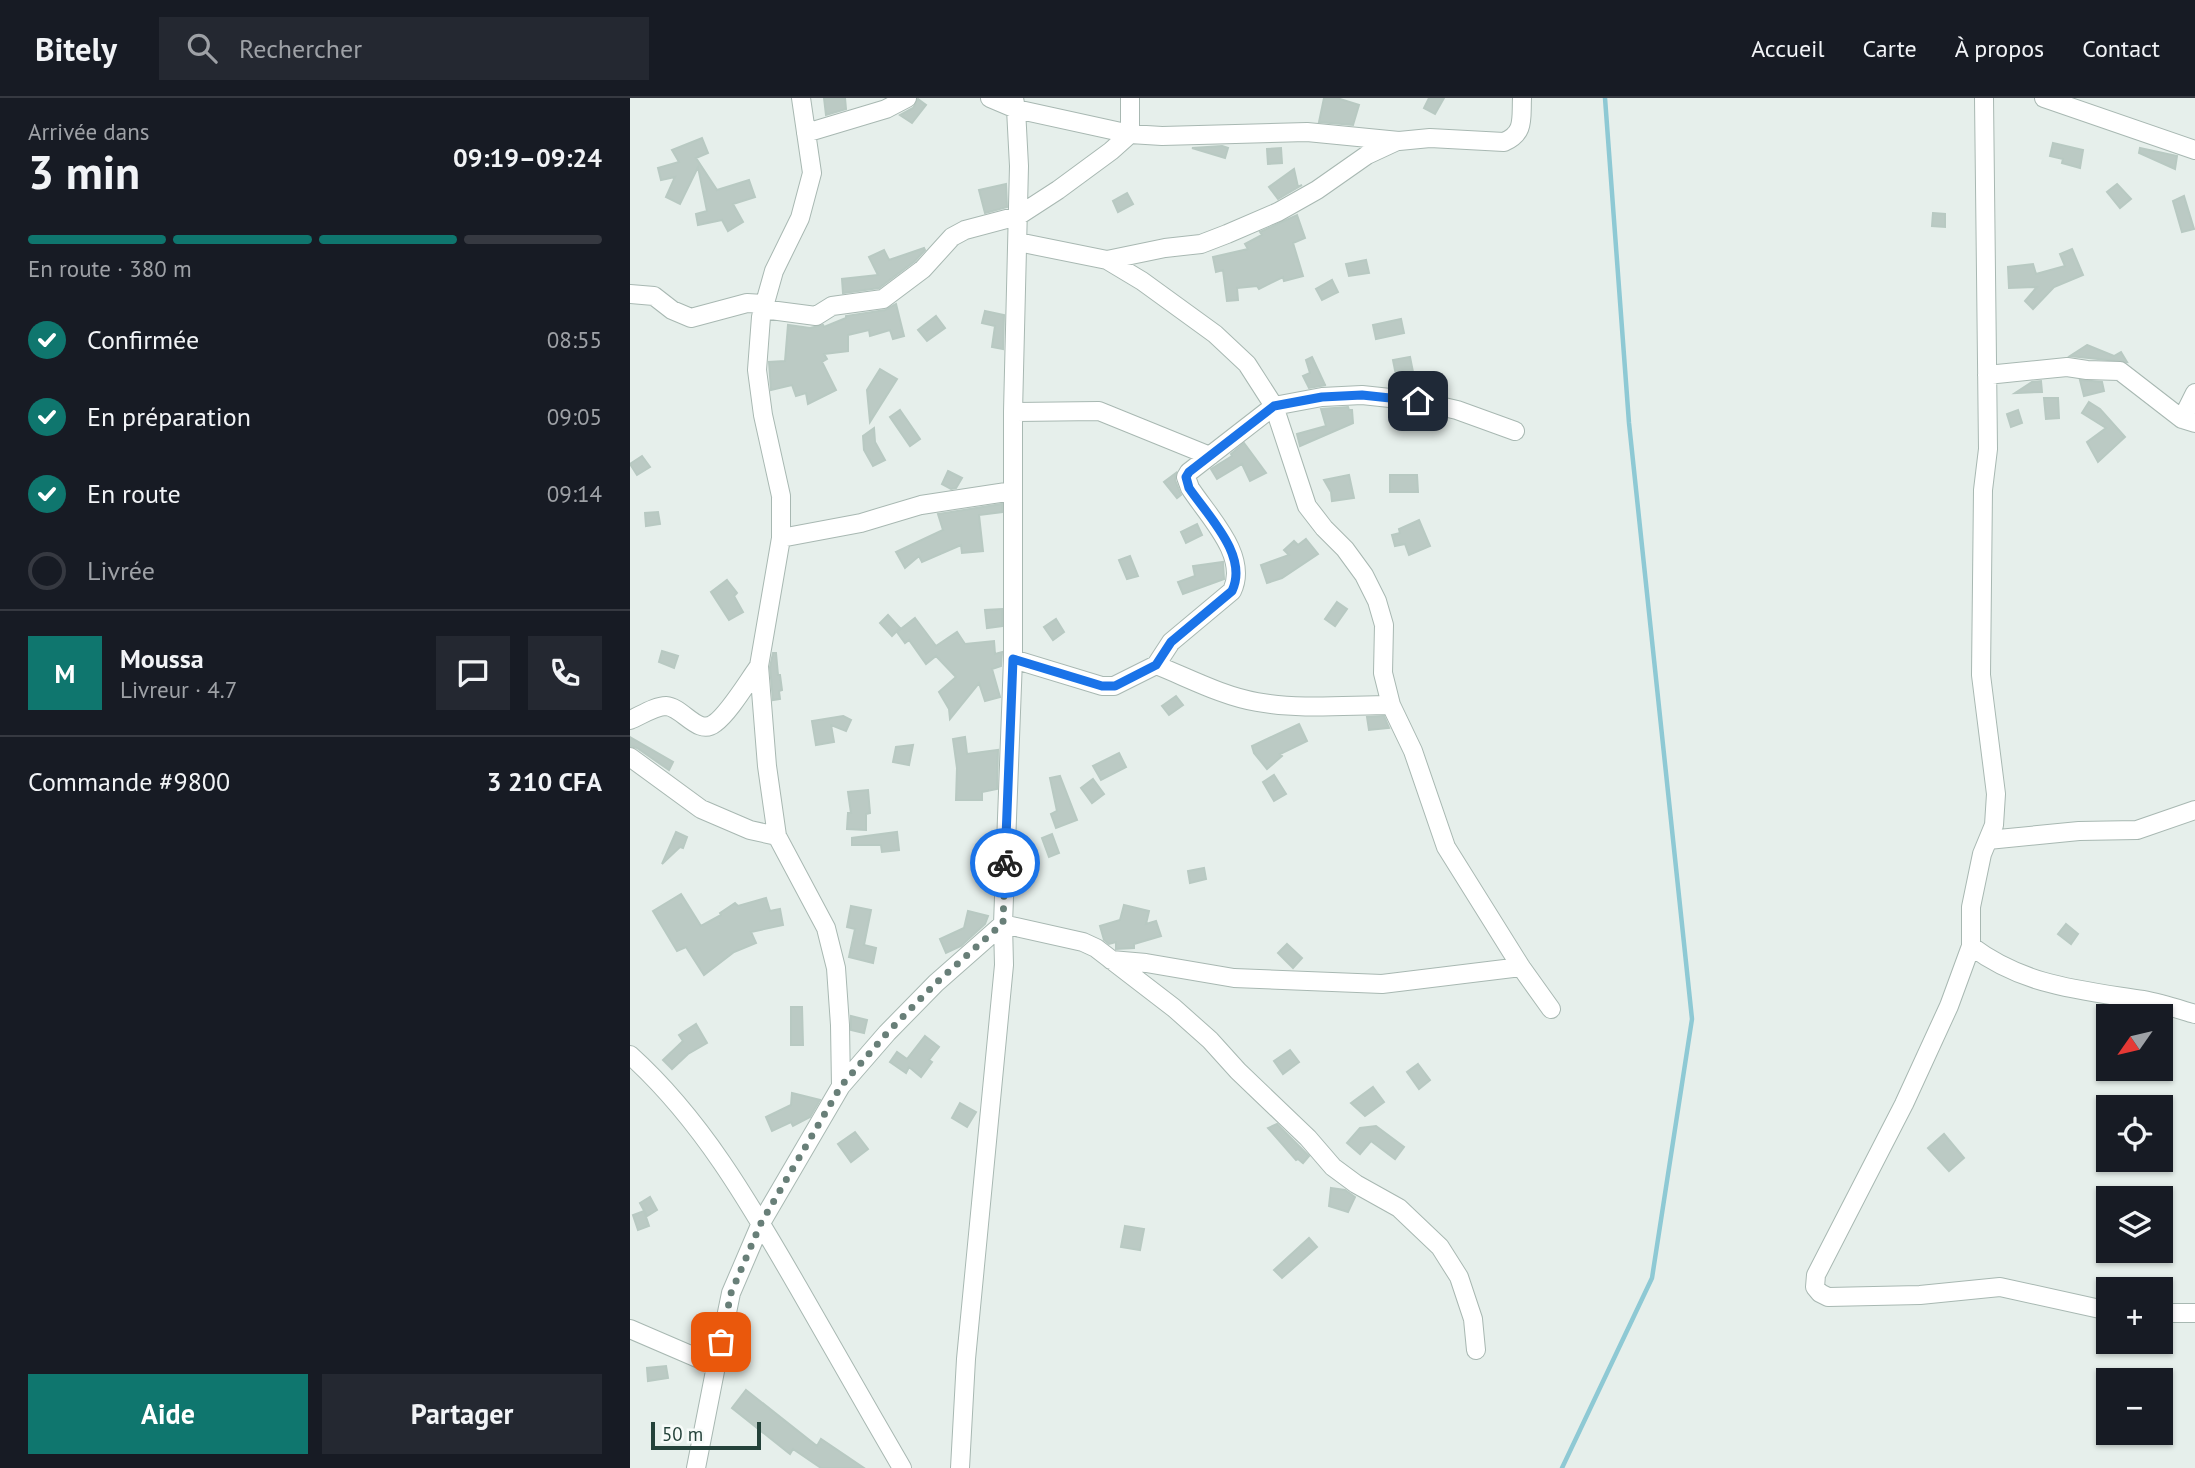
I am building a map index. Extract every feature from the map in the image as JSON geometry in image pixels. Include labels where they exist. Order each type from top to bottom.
[{"type":"street","points":[[801,98],[812,173],[800,218],[774,271],[764,307],[757,370],[763,415],[781,496],[781,538],[759,666],[767,766],[777,836],[826,928],[836,968],[841,1086]]},
{"type":"street","points":[[806,133],[886,109],[907,98]]},
{"type":"street","points":[[990,98],[1130,134],[1162,136],[1307,132],[1399,141],[1430,138],[1504,142],[1515,138],[1520,129],[1522,98]]},
{"type":"street","points":[[630,294],[654,296],[672,310],[691,318],[747,303],[816,316],[832,306],[883,299],[923,268],[952,237],[972,227],[1018,216],[1111,151],[1130,134],[1130,98]]},
{"type":"street","points":[[1984,98],[1988,449],[1983,490],[1981,675],[1996,794],[1994,825],[1982,854],[1971,907],[1971,946],[1949,1006],[1910,1092],[1816,1275],[1815,1287],[1820,1293],[1835,1297],[1920,1295],[2000,1287],[2096,1308]]},
{"type":"street","points":[[2044,98],[2195,150]]},
{"type":"street","points":[[960,1468],[966,1359],[1004,965],[1003,923],[1013,659],[1013,412],[1018,242],[1015,104]]},
{"type":"street","points":[[1107,260],[1201,244],[1227,234],[1278,212],[1317,190],[1367,155],[1399,141]]},
{"type":"street","points":[[1018,242],[1107,260],[1142,281],[1215,334],[1247,364],[1274,406],[1307,506],[1364,575],[1377,601],[1384,625],[1383,673],[1391,705],[1413,751],[1446,847],[1550,1009]]},
{"type":"street","points":[[1987,375],[2067,367],[2120,371],[2189,421],[2195,393]]},
{"type":"street","points":[[1013,659],[1102,686],[1115,686],[1156,665],[1171,642],[1232,591],[1236,584],[1233,550],[1189,488],[1186,477],[1274,406],[1322,397],[1362,395],[1418,401],[1457,410],[1515,430]]},
{"type":"street","points":[[1013,412],[1099,411],[1210,456]]},
{"type":"street","points":[[781,538],[861,523],[922,505],[1013,491]]},
{"type":"street","points":[[1156,665],[1231,695],[1258,702],[1391,705]]},
{"type":"street","points":[[630,720],[665,706],[675,709],[703,727],[715,724],[759,666]]},
{"type":"street","points":[[630,757],[701,809],[750,830],[777,836]]},
{"type":"street","points":[[1988,840],[2079,831],[2137,830],[2195,810]]},
{"type":"street","points":[[1003,923],[1083,942],[1111,960],[1174,1008],[1210,1040],[1238,1071],[1308,1138],[1333,1167],[1356,1184],[1399,1208],[1440,1247],[1459,1276],[1473,1319],[1476,1350]]},
{"type":"street","points":[[696,1468],[731,1293],[761,1223],[841,1086],[887,1033],[936,983],[1003,923]]},
{"type":"street","points":[[1971,946],[2005,969],[2055,985],[2146,1001],[2195,1014]]},
{"type":"street","points":[[1111,960],[1234,978],[1382,984],[1521,967]]},
{"type":"street","points":[[630,1055],[654,1077],[702,1133],[761,1223],[902,1468]]},
{"type":"street","points":[[2173,1313],[2195,1313]]},
{"type":"street","points":[[630,1329],[716,1366]]},
{"type":"building","points":[[824,98],[845,98],[846,109],[826,115]]},
{"type":"building","points":[[1324,98],[1337,98],[1359,105],[1353,125],[1319,122]]},
{"type":"building","points":[[1429,98],[1444,98],[1435,114],[1424,108]]},
{"type":"building","points":[[918,99],[926,105],[912,123],[900,115],[913,108]]},
{"type":"building","points":[[702,138],[708,153],[696,158],[717,190],[749,180],[755,197],[733,204],[743,222],[728,231],[722,220],[698,225],[696,214],[707,211],[698,167],[680,204],[666,197],[675,177],[661,180],[658,168],[679,162],[672,150]]},
{"type":"building","points":[[2053,143],[2083,150],[2080,168],[2050,156]]},
{"type":"building","points":[[1192,148],[1228,148],[1225,158]]},
{"type":"building","points":[[1281,148],[1282,163],[1268,164],[1267,149]]},
{"type":"building","points":[[2140,148],[2177,156],[2175,169],[2139,153]]},
{"type":"building","points":[[1294,169],[1298,187],[1302,185],[1278,199],[1269,187]]},
{"type":"building","points":[[1006,184],[1007,207],[985,213],[979,190]]},
{"type":"building","points":[[2117,184],[2131,199],[2120,208],[2107,192]]},
{"type":"building","points":[[1127,193],[1133,204],[1118,212],[1113,201]]},
{"type":"building","points":[[2184,196],[2194,229],[2182,232],[2173,201]]},
{"type":"building","points":[[1933,213],[1945,214],[1945,227],[1932,226]]},
{"type":"building","points":[[1297,215],[1305,238],[1293,243],[1303,276],[1284,281],[1283,277],[1259,289],[1257,286],[1237,288],[1238,300],[1227,301],[1223,270],[1216,272],[1213,257],[1248,249],[1245,244],[1262,235],[1260,232]]},
{"type":"building","points":[[924,248],[915,261],[879,288],[843,293],[842,279],[878,275],[869,257],[884,250],[889,260]]},
{"type":"building","points":[[2072,249],[2083,275],[2054,287],[2033,309],[2025,301],[2037,287],[2009,288],[2008,267],[2033,264],[2036,274],[2065,266],[2060,254]]},
{"type":"building","points":[[1366,260],[1369,273],[1349,276],[1346,264]]},
{"type":"building","points":[[1332,280],[1338,292],[1322,300],[1316,289]]},
{"type":"building","points":[[896,304],[904,336],[893,339],[890,330],[870,336],[869,330],[848,335],[848,351],[824,354],[827,359],[822,362],[836,390],[808,404],[806,393],[796,396],[792,385],[771,390],[769,362],[785,361],[788,325],[824,327],[846,316],[885,310]]},
{"type":"building","points":[[985,311],[1004,315],[1003,349],[992,347],[995,326],[982,323]]},
{"type":"building","points":[[936,316],[945,328],[927,341],[918,330]]},
{"type":"building","points":[[1401,319],[1404,333],[1376,339],[1373,325]]},
{"type":"building","points":[[2087,345],[2114,356],[2121,352],[2127,362],[2070,356]]},
{"type":"building","points":[[1312,357],[1326,385],[1309,388],[1303,376],[1310,373],[1306,360]]},
{"type":"building","points":[[1410,357],[1415,382],[1398,385],[1393,360]]},
{"type":"building","points":[[880,369],[897,379],[870,422],[867,390]]},
{"type":"building","points":[[2080,380],[2102,382],[2104,391],[2084,396]]},
{"type":"building","points":[[2041,381],[2042,392],[2015,393],[2032,382]]},
{"type":"building","points":[[2044,398],[2058,398],[2059,418],[2046,419]]},
{"type":"building","points":[[2089,402],[2100,409],[2125,437],[2098,462],[2087,442],[2106,428],[2082,413]]},
{"type":"building","points":[[1348,407],[1352,410],[1353,423],[1300,446],[1297,434],[1326,426],[1321,409]]},
{"type":"building","points":[[900,410],[920,439],[910,446],[890,417]]},
{"type":"building","points":[[2018,410],[2022,423],[2011,427],[2007,414]]},
{"type":"building","points":[[874,428],[875,442],[885,460],[873,466],[864,450],[863,436]]},
{"type":"building","points":[[1244,443],[1266,473],[1250,481],[1242,464],[1217,479],[1211,469],[1232,456]]},
{"type":"building","points":[[642,456],[650,467],[637,475],[630,464]]},
{"type":"building","points":[[948,471],[962,478],[956,488],[951,489],[942,484]]},
{"type":"building","points":[[1176,473],[1175,480],[1181,495],[1177,498],[1164,482]]},
{"type":"building","points":[[1349,475],[1354,498],[1332,501],[1331,492],[1324,480]]},
{"type":"building","points":[[1390,475],[1417,475],[1418,492],[1390,492]]},
{"type":"building","points":[[1002,504],[1002,512],[979,515],[983,551],[962,553],[961,545],[922,562],[919,556],[905,568],[896,552],[943,530],[938,514]]},
{"type":"building","points":[[658,512],[660,524],[646,526],[645,513]]},
{"type":"building","points":[[1419,520],[1430,546],[1409,555],[1405,544],[1395,546],[1392,535],[1400,533],[1399,529]]},
{"type":"building","points":[[1197,524],[1202,535],[1186,543],[1181,532]]},
{"type":"building","points":[[1306,539],[1318,554],[1282,578],[1267,583],[1261,565],[1289,555],[1284,550],[1294,541],[1298,545]]},
{"type":"building","points":[[1130,556],[1138,576],[1127,579],[1119,560]]},
{"type":"building","points":[[1223,562],[1224,579],[1183,594],[1178,582],[1195,576],[1193,566]]},
{"type":"building","points":[[727,580],[737,593],[734,596],[743,612],[729,620],[711,592]]},
{"type":"building","points":[[1337,602],[1347,609],[1335,626],[1325,619]]},
{"type":"building","points":[[1002,609],[1002,626],[987,628],[985,610]]},
{"type":"building","points":[[888,615],[900,628],[892,636],[880,623]]},
{"type":"building","points":[[915,618],[936,646],[957,632],[965,644],[994,641],[995,654],[1002,652],[1001,666],[992,669],[1000,697],[985,701],[979,683],[950,719],[949,709],[939,692],[956,677],[936,656],[926,664],[909,640],[905,643],[897,632]]},
{"type":"building","points":[[1056,619],[1064,632],[1053,640],[1044,627]]},
{"type":"building","points":[[662,651],[678,656],[674,668],[659,662]]},
{"type":"building","points":[[773,653],[776,653],[782,690],[779,691],[780,699],[773,700],[770,667]]},
{"type":"building","points":[[1176,696],[1183,705],[1169,715],[1162,706]]},
{"type":"building","points":[[843,716],[851,720],[846,731],[831,725],[834,742],[816,745],[812,721]]},
{"type":"building","points":[[1384,716],[1389,728],[1369,730],[1367,717]]},
{"type":"building","points":[[1299,724],[1307,741],[1280,754],[1282,756],[1267,769],[1254,753],[1252,746]]},
{"type":"building","points":[[630,737],[673,762],[669,770],[630,746]]},
{"type":"building","points":[[965,737],[967,754],[998,750],[997,789],[982,792],[982,800],[956,800],[957,768],[953,739]]},
{"type":"building","points":[[913,745],[909,765],[893,762],[896,747]]},
{"type":"building","points":[[1119,753],[1126,767],[1101,780],[1093,766]]},
{"type":"building","points":[[1274,775],[1286,794],[1274,801],[1263,782]]},
{"type":"building","points":[[1060,776],[1077,820],[1056,828],[1051,814],[1057,811],[1050,778]]},
{"type":"building","points":[[1093,779],[1104,794],[1092,803],[1081,788]]},
{"type":"building","points":[[868,790],[870,813],[866,814],[866,830],[847,829],[848,813],[851,813],[848,792]]},
{"type":"building","points":[[676,832],[687,837],[683,848],[680,847],[662,864]]},
{"type":"building","points":[[897,832],[899,850],[882,852],[881,845],[852,845],[852,838]]},
{"type":"building","points":[[1052,834],[1059,853],[1049,857],[1042,838]]},
{"type":"building","points":[[1204,868],[1206,879],[1190,883],[1188,871]]},
{"type":"building","points":[[681,894],[701,926],[735,903],[738,906],[766,898],[770,911],[780,909],[783,925],[751,932],[756,943],[734,952],[704,975],[686,947],[677,951],[653,911]]},
{"type":"building","points":[[1124,905],[1149,911],[1146,924],[1156,921],[1161,936],[1134,944],[1134,948],[1116,949],[1116,942],[1109,944],[1104,940],[1100,926],[1120,920]]},
{"type":"building","points":[[851,906],[871,910],[864,945],[876,948],[873,963],[849,957],[855,929],[847,927]]},
{"type":"building","points":[[968,911],[988,916],[985,924],[961,946],[946,953],[940,939],[964,928]]},
{"type":"building","points":[[2066,924],[2078,934],[2071,944],[2058,934]]},
{"type":"building","points":[[1287,944],[1302,958],[1293,968],[1278,953]]},
{"type":"building","points":[[791,1007],[802,1007],[803,1045],[791,1045]]},
{"type":"building","points":[[851,1016],[867,1020],[864,1033],[851,1030]]},
{"type":"building","points":[[696,1024],[707,1043],[688,1054],[672,1069],[663,1060],[683,1041],[679,1035]]},
{"type":"building","points":[[925,1036],[939,1047],[921,1077],[909,1067],[906,1073],[890,1062],[897,1052],[907,1059]]},
{"type":"building","points":[[1290,1050],[1299,1062],[1283,1074],[1274,1061]]},
{"type":"building","points":[[1418,1064],[1430,1080],[1419,1089],[1407,1072]]},
{"type":"building","points":[[1373,1087],[1384,1102],[1365,1116],[1351,1103]]},
{"type":"building","points":[[792,1093],[820,1100],[810,1117],[793,1126],[791,1122],[772,1131],[766,1117],[791,1105]]},
{"type":"building","points":[[960,1103],[976,1112],[967,1127],[952,1118]]},
{"type":"building","points":[[1277,1124],[1309,1156],[1303,1163],[1296,1160],[1268,1128]]},
{"type":"building","points":[[1376,1126],[1404,1147],[1395,1159],[1371,1141],[1360,1154],[1347,1143],[1360,1128]]},
{"type":"building","points":[[855,1132],[868,1149],[851,1162],[838,1144]]},
{"type":"building","points":[[1944,1134],[1964,1158],[1949,1171],[1928,1148]]},
{"type":"building","points":[[1331,1188],[1345,1190],[1355,1197],[1348,1212],[1329,1206]]},
{"type":"building","points":[[650,1197],[657,1210],[647,1216],[640,1203]]},
{"type":"building","points":[[644,1211],[649,1226],[638,1230],[633,1215]]},
{"type":"building","points":[[1125,1226],[1144,1229],[1140,1250],[1121,1247]]},
{"type":"building","points":[[1309,1238],[1317,1247],[1282,1278],[1274,1270]]},
{"type":"building","points":[[666,1366],[668,1378],[648,1381],[647,1368]]},
{"type":"building","points":[[746,1390],[817,1446],[821,1439],[864,1468],[821,1468],[793,1449],[790,1454],[732,1408]]},
{"type":"waterway","points":[[1562,1468],[1652,1278],[1692,1019],[1629,423],[1605,98]]},
{"type":"way so far","points":[[721,1342],[731,1293],[761,1223],[841,1086],[887,1033],[936,983],[1003,923],[1005,863]]},
{"type":"route","points":[[1005,863],[1013,659],[1102,686],[1115,686],[1156,665],[1171,642],[1232,591],[1236,584],[1233,550],[1189,488],[1186,477],[1189,472],[1274,406],[1322,397],[1362,395],[1418,401]]}]
